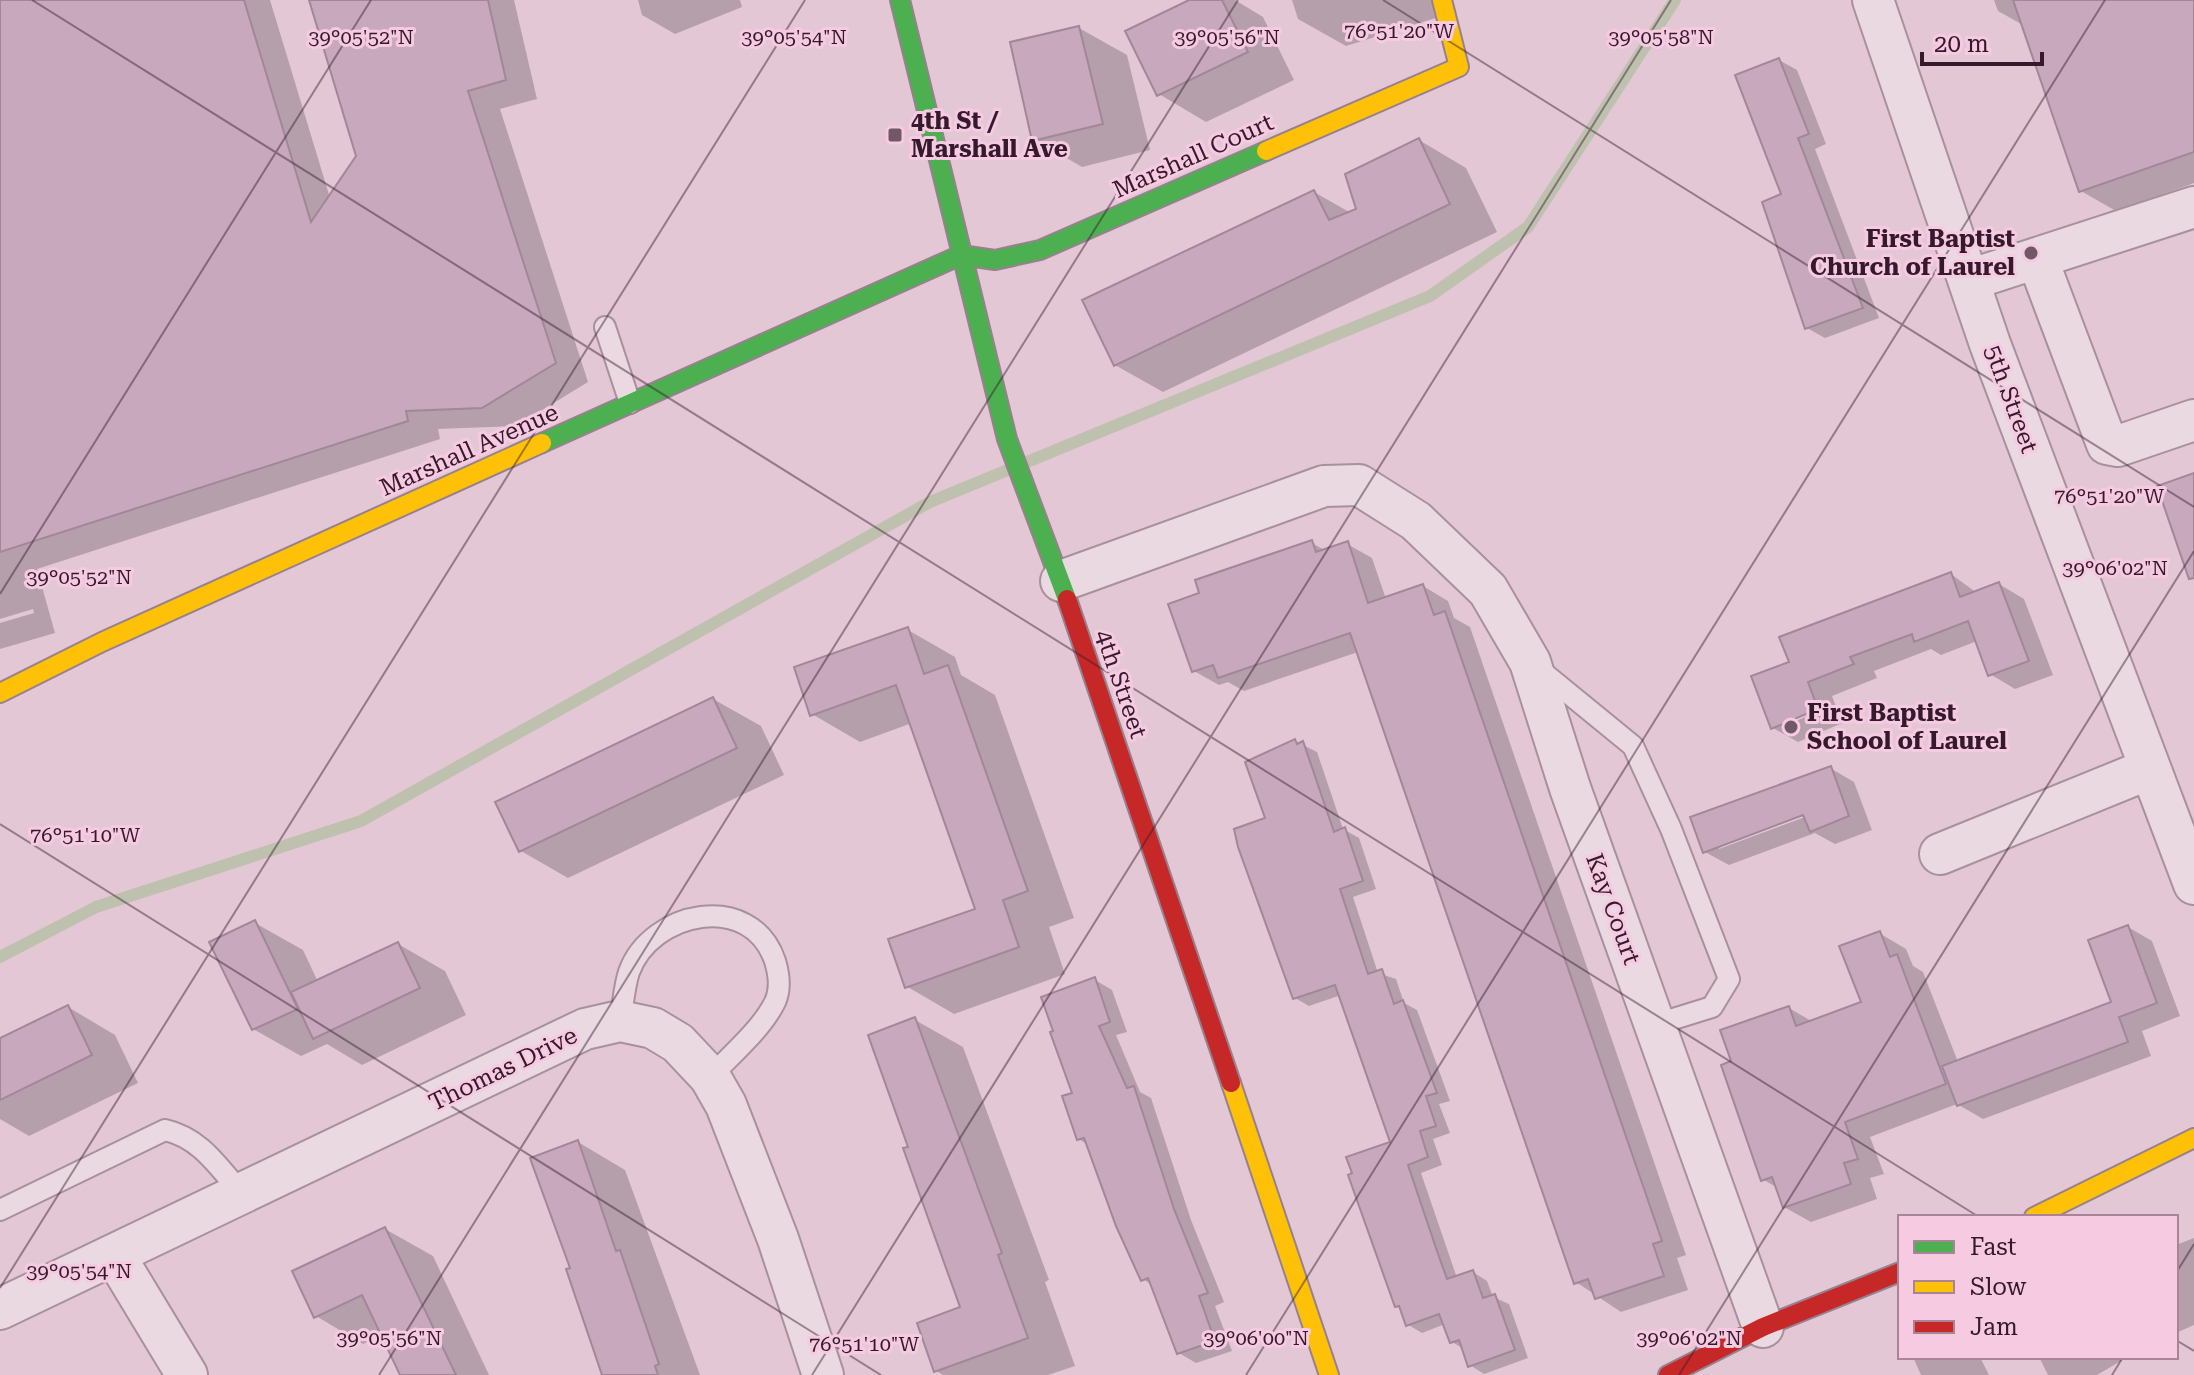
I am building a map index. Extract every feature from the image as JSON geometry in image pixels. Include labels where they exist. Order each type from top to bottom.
[{"type":"street","name":"4th Street","points":[[900,0],[1007,439],[1061,581],[1329,1375]]},
{"type":"street","name":"Marshall Court","points":[[961,255],[995,260],[1040,250],[1439,73],[1459,67],[1442,0]]},
{"type":"street","name":"5th Street","points":[[1873,0],[1969,280],[2194,884]]},
{"type":"street","points":[[1969,280],[2194,207]]},
{"type":"street","name":"Marshall Avenue","points":[[0,693],[116,636],[961,255]]},
{"type":"street","points":[[2037,258],[2107,444],[2118,446],[2194,420]]},
{"type":"street","name":"Kay Court","points":[[1061,581],[1324,486],[1359,485],[1416,521],[1488,590],[1530,662],[1570,788],[1763,1327]]},
{"type":"street","points":[[1940,854],[2149,769]]},
{"type":"street","name":"Thomas Drive","points":[[0,1309],[585,1029],[620,1021],[635,1022],[666,1035],[693,1056],[726,1105],[778,1239],[823,1375]]},
{"type":"street","points":[[2038,1215],[2194,1138]]},
{"type":"street","points":[[115,1256],[187,1375]]},
{"type":"street","points":[[1668,1375],[1763,1327],[1898,1273]]},
{"type":"lane","points":[[605,327],[630,403]]},
{"type":"lane","points":[[1530,662],[1633,746],[1671,829],[1729,979],[1712,1007],[1654,1025]]},
{"type":"lane","points":[[620,1021],[629,971],[652,938],[695,915],[733,917],[753,927],[771,951],[780,976],[775,1002],[710,1077]]},
{"type":"lane","points":[[0,1210],[165,1130],[186,1135],[201,1147],[243,1195]]},
{"type":"building","points":[[0,0],[244,0],[311,222],[356,156],[309,0],[488,0],[506,80],[468,91],[556,363],[482,408],[406,411],[408,421],[0,552]]},
{"type":"building","points":[[1189,0],[1222,0],[1248,52],[1157,96],[1125,31]]},
{"type":"building","points":[[2013,0],[2194,0],[2194,152],[2079,192]]},
{"type":"building","points":[[1079,26],[1103,124],[1032,141],[1010,42]]},
{"type":"building","points":[[1779,58],[1809,134],[1798,138],[1863,308],[1805,329],[1762,202],[1781,194],[1735,75]]},
{"type":"building","points":[[1419,138],[1450,204],[1114,366],[1082,300],[1314,190],[1329,220],[1356,209],[1345,174]]},
{"type":"building","points":[[2194,473],[2194,578],[2189,579],[2157,486]]},
{"type":"building","points":[[1312,540],[1316,552],[1348,541],[1368,603],[1423,584],[1434,615],[1445,611],[1662,1241],[1653,1244],[1664,1276],[1595,1299],[1588,1279],[1574,1284],[1350,633],[1218,678],[1213,665],[1192,672],[1168,604],[1199,593],[1195,580]]},
{"type":"building","points":[[1951,572],[1960,597],[1999,582],[2029,661],[1988,676],[1968,621],[1914,642],[1912,634],[1850,657],[1854,664],[1808,682],[1818,709],[1771,729],[1751,676],[1789,662],[1779,637]]},
{"type":"building","points":[[908,627],[924,674],[948,665],[1028,891],[1003,900],[1019,947],[905,988],[888,939],[975,909],[896,685],[810,716],[794,667]]},
{"type":"building","points":[[713,697],[737,748],[519,852],[495,802]]},
{"type":"building","points":[[1295,739],[1297,744],[1303,741],[1334,832],[1345,827],[1363,881],[1340,889],[1368,974],[1382,969],[1394,1004],[1403,1000],[1437,1093],[1426,1096],[1436,1126],[1420,1131],[1428,1157],[1408,1165],[1447,1279],[1473,1270],[1483,1298],[1495,1294],[1515,1350],[1468,1367],[1459,1340],[1450,1343],[1439,1314],[1406,1326],[1399,1306],[1395,1307],[1348,1175],[1352,1173],[1346,1157],[1390,1142],[1335,985],[1293,999],[1238,847],[1234,829],[1265,818],[1245,762]]},
{"type":"building","points":[[1831,766],[1849,816],[1810,832],[1803,815],[1703,853],[1690,817]]},
{"type":"building","points":[[255,920],[298,1009],[252,1030],[209,942]]},
{"type":"building","points":[[2128,925],[2157,1003],[2119,1017],[2128,1042],[1957,1106],[1942,1066],[2111,1002],[2088,940]]},
{"type":"building","points":[[1880,931],[1890,957],[1897,954],[1946,1084],[1845,1122],[1858,1159],[1844,1163],[1851,1184],[1783,1208],[1772,1177],[1761,1181],[1721,1065],[1731,1061],[1720,1030],[1789,1006],[1796,1026],[1861,1002],[1839,946]]},
{"type":"building","points":[[398,942],[420,988],[313,1039],[291,992]]},
{"type":"building","points":[[1095,977],[1110,1022],[1099,1026],[1127,1088],[1134,1086],[1174,1209],[1208,1293],[1199,1296],[1215,1341],[1177,1354],[1148,1278],[1141,1281],[1116,1226],[1084,1138],[1077,1140],[1062,1096],[1072,1093],[1041,997]]},
{"type":"building","points":[[68,1005],[92,1055],[0,1100],[0,1038]]},
{"type":"building","points":[[915,1017],[1002,1253],[998,1255],[1028,1338],[934,1372],[917,1323],[960,1307],[903,1148],[908,1147],[868,1035]]},
{"type":"building","points":[[578,1140],[659,1364],[655,1366],[658,1375],[602,1375],[566,1269],[570,1268],[530,1158]]},
{"type":"building","points":[[385,1227],[456,1375],[400,1375],[362,1295],[314,1318],[292,1271]]},
{"type":"waterway","points":[[0,957],[96,907],[361,821],[930,502],[1430,296],[1528,227],[1675,0]]},
{"type":"traffic: fast","points":[[900,0],[1007,439],[1067,599]]},
{"type":"traffic: fast","points":[[542,443],[961,255],[995,260],[1040,250],[1266,151]]},
{"type":"traffic: slow","points":[[1266,151],[1459,67],[1442,0]]},
{"type":"traffic: slow","points":[[0,693],[102,642],[542,443]]},
{"type":"traffic: slow","points":[[1231,1083],[1329,1375]]},
{"type":"traffic: slow","points":[[2038,1215],[2194,1138]]},
{"type":"traffic: jam","points":[[1067,599],[1231,1083]]},
{"type":"traffic: jam","points":[[1668,1375],[1763,1327],[1898,1273]]},
{"type":"place","name":"4th St / Marshall Ave","points":[[895,135]]},
{"type":"place","name":"First Baptist Church of Laurel","points":[[2031,253]]},
{"type":"place","name":"First Baptist School of Laurel","points":[[1791,727]]}]
